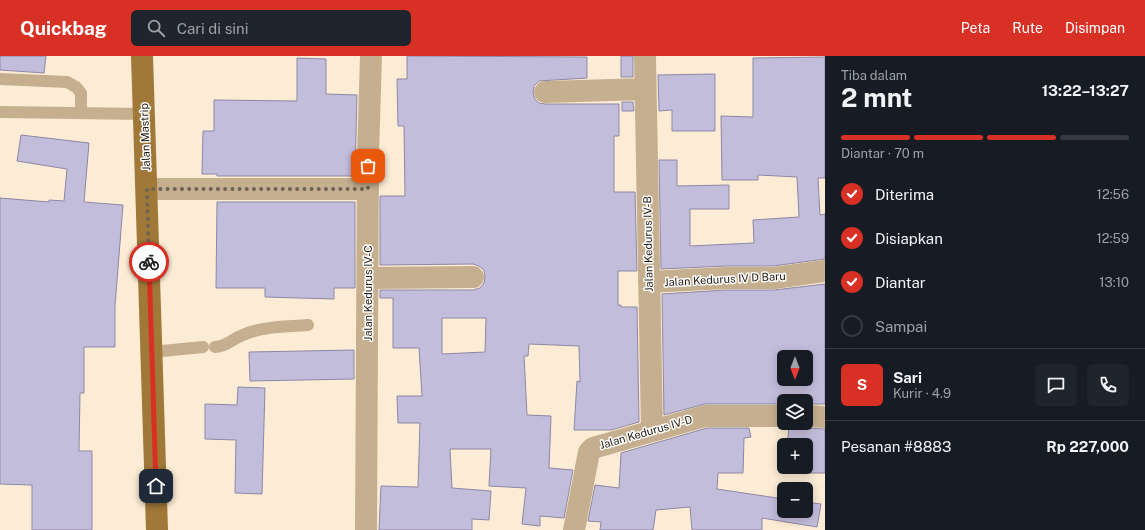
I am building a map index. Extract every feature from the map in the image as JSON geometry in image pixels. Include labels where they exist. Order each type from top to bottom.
[{"type":"main road","name":"Jalan Mastrip","points":[[142,56],[157,530]]},
{"type":"street","name":"Jalan Kedurus IV-C","points":[[366,530],[368,189],[371,56]]},
{"type":"street","name":"Jalan Kedurus IV-B","points":[[645,56],[652,431]]},
{"type":"street","points":[[545,92],[645,90]]},
{"type":"street","points":[[147,189],[368,189]]},
{"type":"street","name":"Jalan Kedurus IV D Baru","points":[[649,282],[726,278],[774,278],[825,271]]},
{"type":"street","points":[[368,278],[473,277]]},
{"type":"street","name":"Jalan Kedurus IV-D","points":[[574,530],[590,452],[598,445],[705,416],[777,416]]},
{"type":"street","points":[[813,416],[825,416]]},
{"type":"lane","points":[[0,79],[67,82],[76,87],[81,93],[81,113]]},
{"type":"lane","points":[[0,112],[145,114]]},
{"type":"lane","points":[[152,352],[225,347],[242,335],[265,328],[308,325]]},
{"type":"building","points":[[0,56],[46,56],[44,73],[0,70]]},
{"type":"building","points":[[407,56],[587,57],[587,78],[539,81],[534,86],[533,93],[535,99],[539,103],[545,104],[619,104],[619,136],[614,136],[614,192],[635,192],[637,271],[618,271],[618,305],[621,305],[621,307],[637,307],[639,422],[611,430],[574,430],[577,381],[580,382],[579,346],[529,344],[528,356],[524,356],[527,415],[551,416],[549,468],[573,470],[564,518],[540,516],[540,526],[522,524],[526,488],[489,486],[491,449],[450,449],[452,488],[491,491],[489,520],[472,519],[472,530],[379,530],[381,486],[418,487],[420,423],[398,423],[397,396],[422,396],[419,348],[393,348],[393,298],[380,298],[380,290],[473,290],[480,288],[484,283],[485,277],[484,270],[473,264],[380,265],[380,196],[405,196],[404,126],[398,126],[397,79],[407,79]],"holes":[[[442,318],[486,318],[485,352],[442,354]]]},
{"type":"building","points":[[621,56],[633,56],[633,77],[621,77]]},
{"type":"building","points":[[825,57],[825,178],[818,178],[820,215],[825,214],[825,259],[773,266],[726,266],[661,269],[659,160],[677,160],[677,186],[729,185],[729,209],[690,209],[690,246],[754,243],[753,220],[799,217],[797,177],[758,175],[758,180],[722,180],[721,116],[753,117],[753,58]]},
{"type":"building","points":[[297,58],[326,59],[326,94],[357,95],[355,176],[217,176],[217,174],[202,174],[203,131],[214,131],[214,100],[297,101]]},
{"type":"building","points":[[715,74],[715,131],[672,131],[672,110],[659,111],[658,75]]},
{"type":"building","points":[[622,102],[633,102],[634,111],[622,111]]},
{"type":"building","points":[[21,135],[89,143],[84,202],[123,205],[115,306],[115,347],[84,347],[84,393],[80,393],[79,451],[92,451],[92,530],[32,530],[32,485],[0,484],[0,198],[49,202],[49,200],[64,201],[67,169],[17,161]]},
{"type":"building","points":[[217,202],[355,202],[355,288],[334,288],[334,299],[265,297],[265,288],[216,288]]},
{"type":"building","points":[[825,284],[825,404],[813,404],[813,394],[777,394],[777,404],[705,404],[664,415],[662,294],[726,290],[774,290]]},
{"type":"building","points":[[354,350],[354,379],[250,381],[249,352]]},
{"type":"building","points":[[238,387],[265,388],[262,494],[235,493],[236,440],[205,439],[205,404],[237,405]]},
{"type":"building","points":[[707,428],[749,428],[751,437],[744,438],[743,473],[718,473],[717,489],[777,498],[777,518],[813,518],[813,503],[821,504],[817,527],[762,518],[762,530],[692,530],[690,507],[656,510],[653,530],[600,530],[601,522],[588,521],[595,485],[619,488],[621,453]]},
{"type":"building","points":[[825,429],[825,473],[813,473],[813,438],[788,438],[789,430]]},
{"type":"way so far","points":[[149,262],[147,189],[368,189],[368,166]]},
{"type":"route","points":[[149,262],[156,486]]}]
